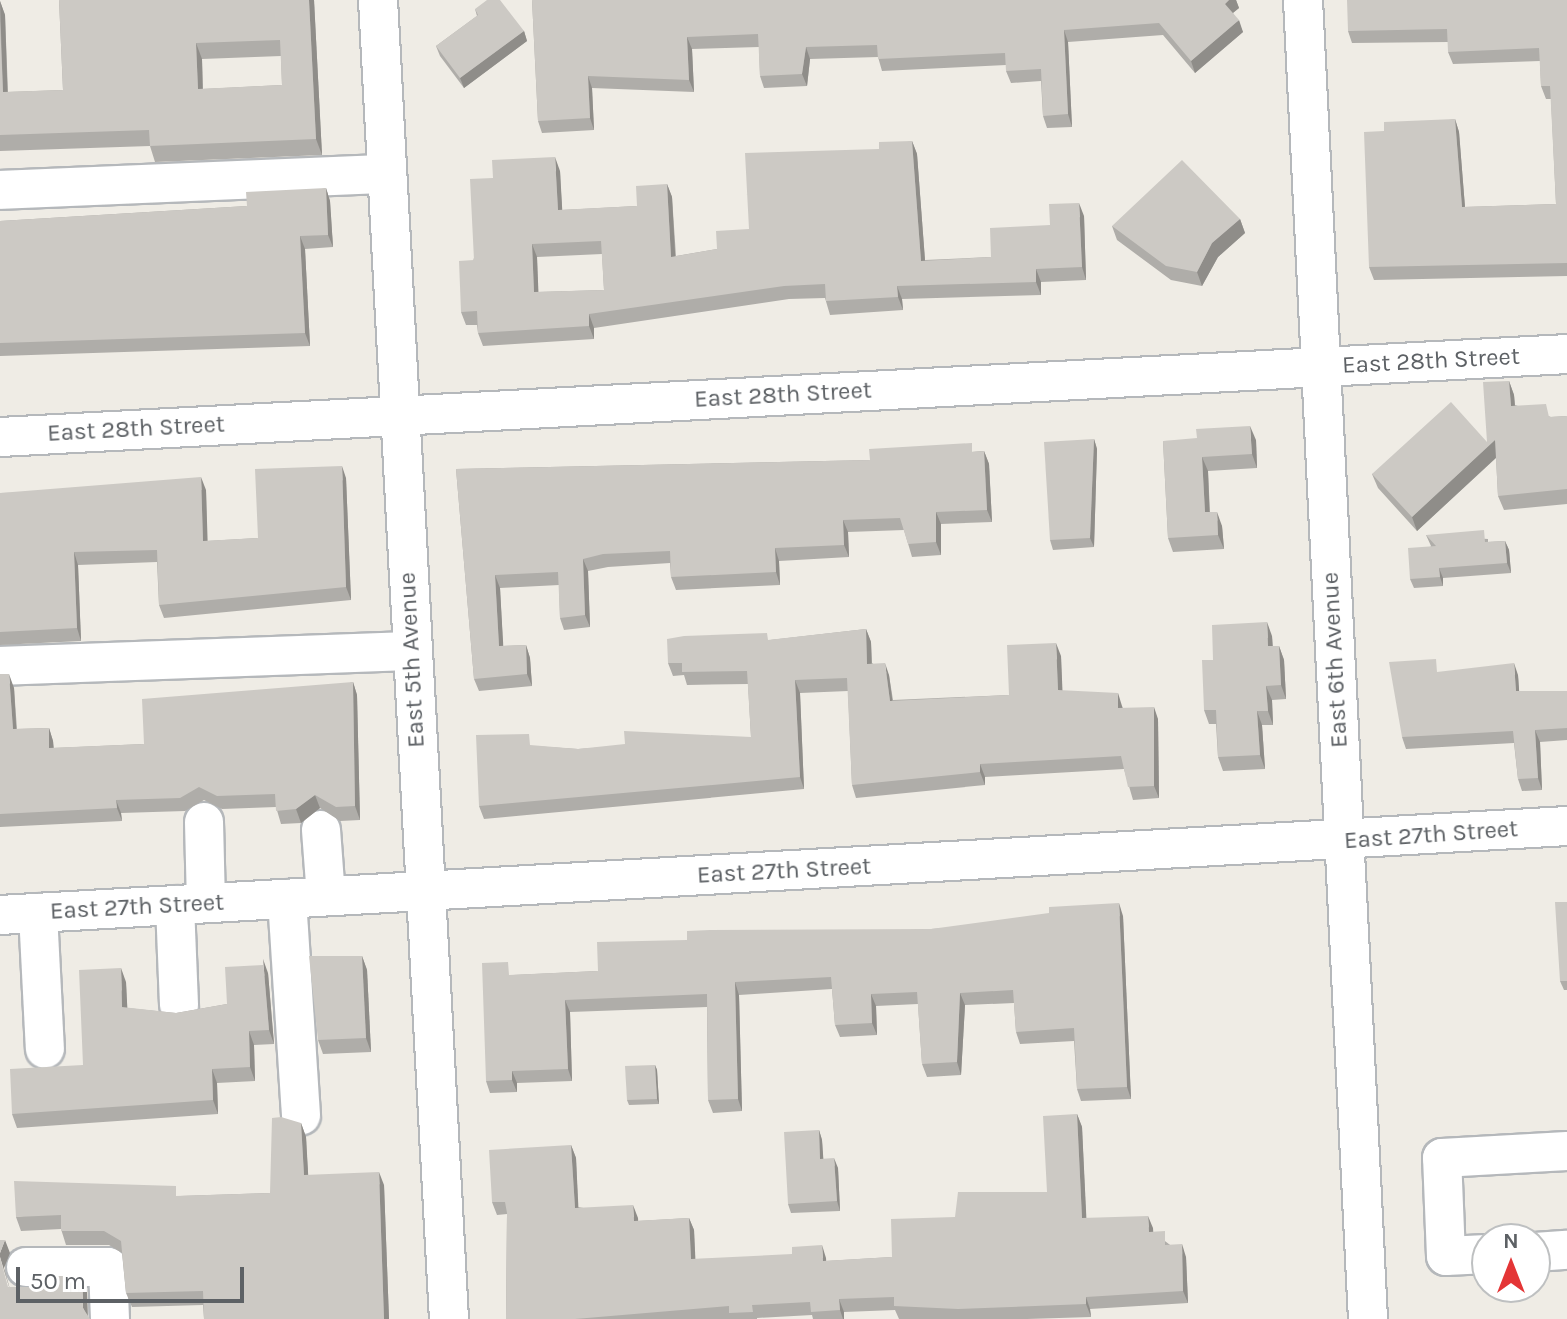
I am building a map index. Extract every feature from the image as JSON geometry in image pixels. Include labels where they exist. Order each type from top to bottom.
[{"type":"street","name":"East 5th Avenue","points":[[378,0],[423,891],[449,1319]]},
{"type":"street","name":"East 6th Avenue","points":[[1303,0],[1368,1319]]},
{"type":"street","points":[[0,190],[387,174]]},
{"type":"street","name":"East 28th Street","points":[[0,437],[1567,354]]},
{"type":"street","points":[[0,666],[411,651]]},
{"type":"street","points":[[179,1005],[190,904],[204,822]]},
{"type":"street","name":"East 27th Street","points":[[0,915],[1567,826]]},
{"type":"street","points":[[321,830],[326,896]]},
{"type":"street","points":[[287,899],[301,1116]]},
{"type":"street","points":[[38,913],[45,1049]]},
{"type":"street","points":[[1471,1255],[1446,1256],[1442,1158],[1567,1151]]},
{"type":"street","points":[[26,1267],[108,1267],[110,1319]]},
{"type":"building","points":[[59,0],[309,0],[316,139],[150,146],[149,130],[0,135],[0,21],[3,92],[63,90]],"holes":[[[280,40],[282,85],[198,89],[196,43]]]},
{"type":"building","points":[[487,0],[500,0],[524,31],[460,78],[436,46],[478,15],[475,9]]},
{"type":"building","points":[[532,0],[1229,0],[1225,4],[1239,20],[1191,61],[1159,23],[1064,30],[1068,114],[1043,116],[1041,69],[1006,71],[1005,53],[878,59],[877,45],[806,47],[802,74],[760,76],[758,34],[687,37],[689,80],[588,76],[590,118],[538,121]]},
{"type":"building","points":[[1347,0],[1567,0],[1567,263],[1369,267],[1364,132],[1384,131],[1384,122],[1455,119],[1462,207],[1556,204],[1550,86],[1541,86],[1539,48],[1448,52],[1447,29],[1348,31]]},
{"type":"building","points":[[912,141],[921,261],[991,257],[990,228],[1050,225],[1049,204],[1079,203],[1082,267],[1036,269],[1036,282],[897,286],[898,297],[826,301],[825,284],[784,286],[589,314],[589,326],[478,333],[477,311],[461,312],[459,261],[474,260],[470,179],[493,178],[492,160],[555,157],[558,210],[637,206],[636,186],[667,184],[671,257],[717,249],[716,231],[749,229],[745,153],[879,149],[879,142]],"holes":[[[601,241],[604,290],[534,292],[532,244]]]},
{"type":"building","points":[[1182,160],[1240,219],[1212,243],[1197,272],[1166,266],[1112,226]]},
{"type":"building","points":[[326,188],[328,235],[300,236],[305,333],[0,343],[0,221],[247,206],[246,192]]},
{"type":"building","points":[[1509,381],[1511,406],[1546,404],[1549,417],[1567,416],[1567,489],[1498,496],[1495,440],[1412,517],[1372,474],[1451,402],[1487,442],[1483,382]]},
{"type":"building","points":[[1250,426],[1252,454],[1202,457],[1205,512],[1217,512],[1218,535],[1168,538],[1163,441],[1197,438],[1196,429]]},
{"type":"building","points":[[1094,439],[1090,538],[1050,540],[1044,442]]},
{"type":"building","points":[[972,443],[972,452],[984,451],[987,510],[936,512],[936,542],[908,544],[900,518],[843,520],[844,545],[775,548],[776,572],[671,577],[670,551],[603,554],[583,559],[585,615],[560,618],[558,572],[495,575],[499,646],[526,645],[527,674],[474,679],[456,469],[870,460],[869,449]]},
{"type":"building","points":[[342,466],[346,587],[159,605],[157,550],[74,552],[77,628],[0,632],[0,493],[201,477],[203,541],[258,538],[255,469]]},
{"type":"building","points":[[1484,530],[1485,542],[1505,541],[1507,563],[1439,568],[1440,577],[1410,579],[1408,548],[1436,546],[1426,535]]},
{"type":"building","points":[[1267,622],[1268,646],[1279,646],[1281,685],[1266,686],[1268,711],[1257,711],[1260,755],[1218,757],[1216,710],[1204,710],[1202,660],[1213,660],[1212,625]]},
{"type":"building","points":[[866,629],[867,664],[885,663],[890,701],[1009,695],[1007,645],[1056,643],[1058,690],[1118,693],[1118,708],[1154,707],[1154,786],[1128,787],[1121,756],[980,764],[980,772],[852,785],[847,678],[795,680],[800,777],[479,806],[476,735],[529,734],[530,745],[578,749],[625,744],[624,731],[751,737],[747,671],[682,672],[682,663],[668,663],[667,639],[767,633],[768,640]]},
{"type":"building","points":[[1436,659],[1437,672],[1514,663],[1516,691],[1567,691],[1567,728],[1535,730],[1538,778],[1518,779],[1513,731],[1402,737],[1389,662]]},
{"type":"building","points":[[0,674],[9,674],[13,729],[49,728],[49,748],[144,744],[142,699],[353,682],[355,806],[336,807],[315,795],[296,809],[276,811],[275,794],[217,796],[199,787],[180,798],[116,800],[117,808],[0,814]]},
{"type":"building","points":[[1555,902],[1567,902],[1567,981],[1560,981]]},
{"type":"building","points":[[1119,903],[1127,1087],[1077,1089],[1074,1028],[1016,1032],[1013,990],[960,993],[957,1062],[922,1064],[917,992],[871,994],[872,1023],[835,1025],[831,977],[735,982],[738,1099],[708,1100],[707,994],[565,1000],[568,1069],[512,1071],[512,1080],[486,1081],[482,963],[508,962],[509,975],[598,971],[597,942],[687,940],[687,931],[710,930],[931,929],[1049,913],[1049,907]]},
{"type":"building","points":[[309,956],[362,956],[366,1038],[318,1040]]},
{"type":"building","points":[[263,959],[269,1030],[249,1031],[250,1067],[212,1069],[213,1100],[12,1114],[10,1069],[83,1065],[79,970],[121,968],[122,1007],[176,1013],[227,1004],[225,967],[263,965]]},
{"type":"building","points":[[655,1065],[657,1099],[627,1100],[625,1066]]},
{"type":"building","points":[[1077,1114],[1082,1218],[1148,1216],[1149,1232],[1165,1231],[1165,1245],[1182,1244],[1183,1291],[1086,1297],[1086,1304],[958,1309],[894,1306],[894,1297],[839,1299],[840,1310],[811,1312],[810,1302],[752,1305],[753,1312],[729,1313],[729,1306],[575,1319],[506,1319],[507,1213],[505,1202],[492,1202],[489,1150],[571,1145],[575,1208],[633,1205],[634,1221],[689,1218],[691,1259],[792,1254],[792,1247],[822,1245],[823,1261],[892,1257],[891,1219],[955,1217],[958,1192],[1047,1192],[1043,1116]]},
{"type":"building","points":[[281,1117],[301,1123],[304,1175],[379,1172],[384,1319],[204,1319],[203,1291],[126,1293],[121,1241],[104,1231],[61,1231],[61,1215],[16,1217],[14,1181],[176,1186],[176,1196],[270,1193],[272,1118]]},
{"type":"building","points":[[819,1130],[820,1159],[834,1158],[837,1201],[788,1204],[784,1132]]},
{"type":"building","points":[[0,1257],[8,1287],[55,1287],[55,1276],[82,1276],[83,1308],[90,1319],[0,1319]]}]
